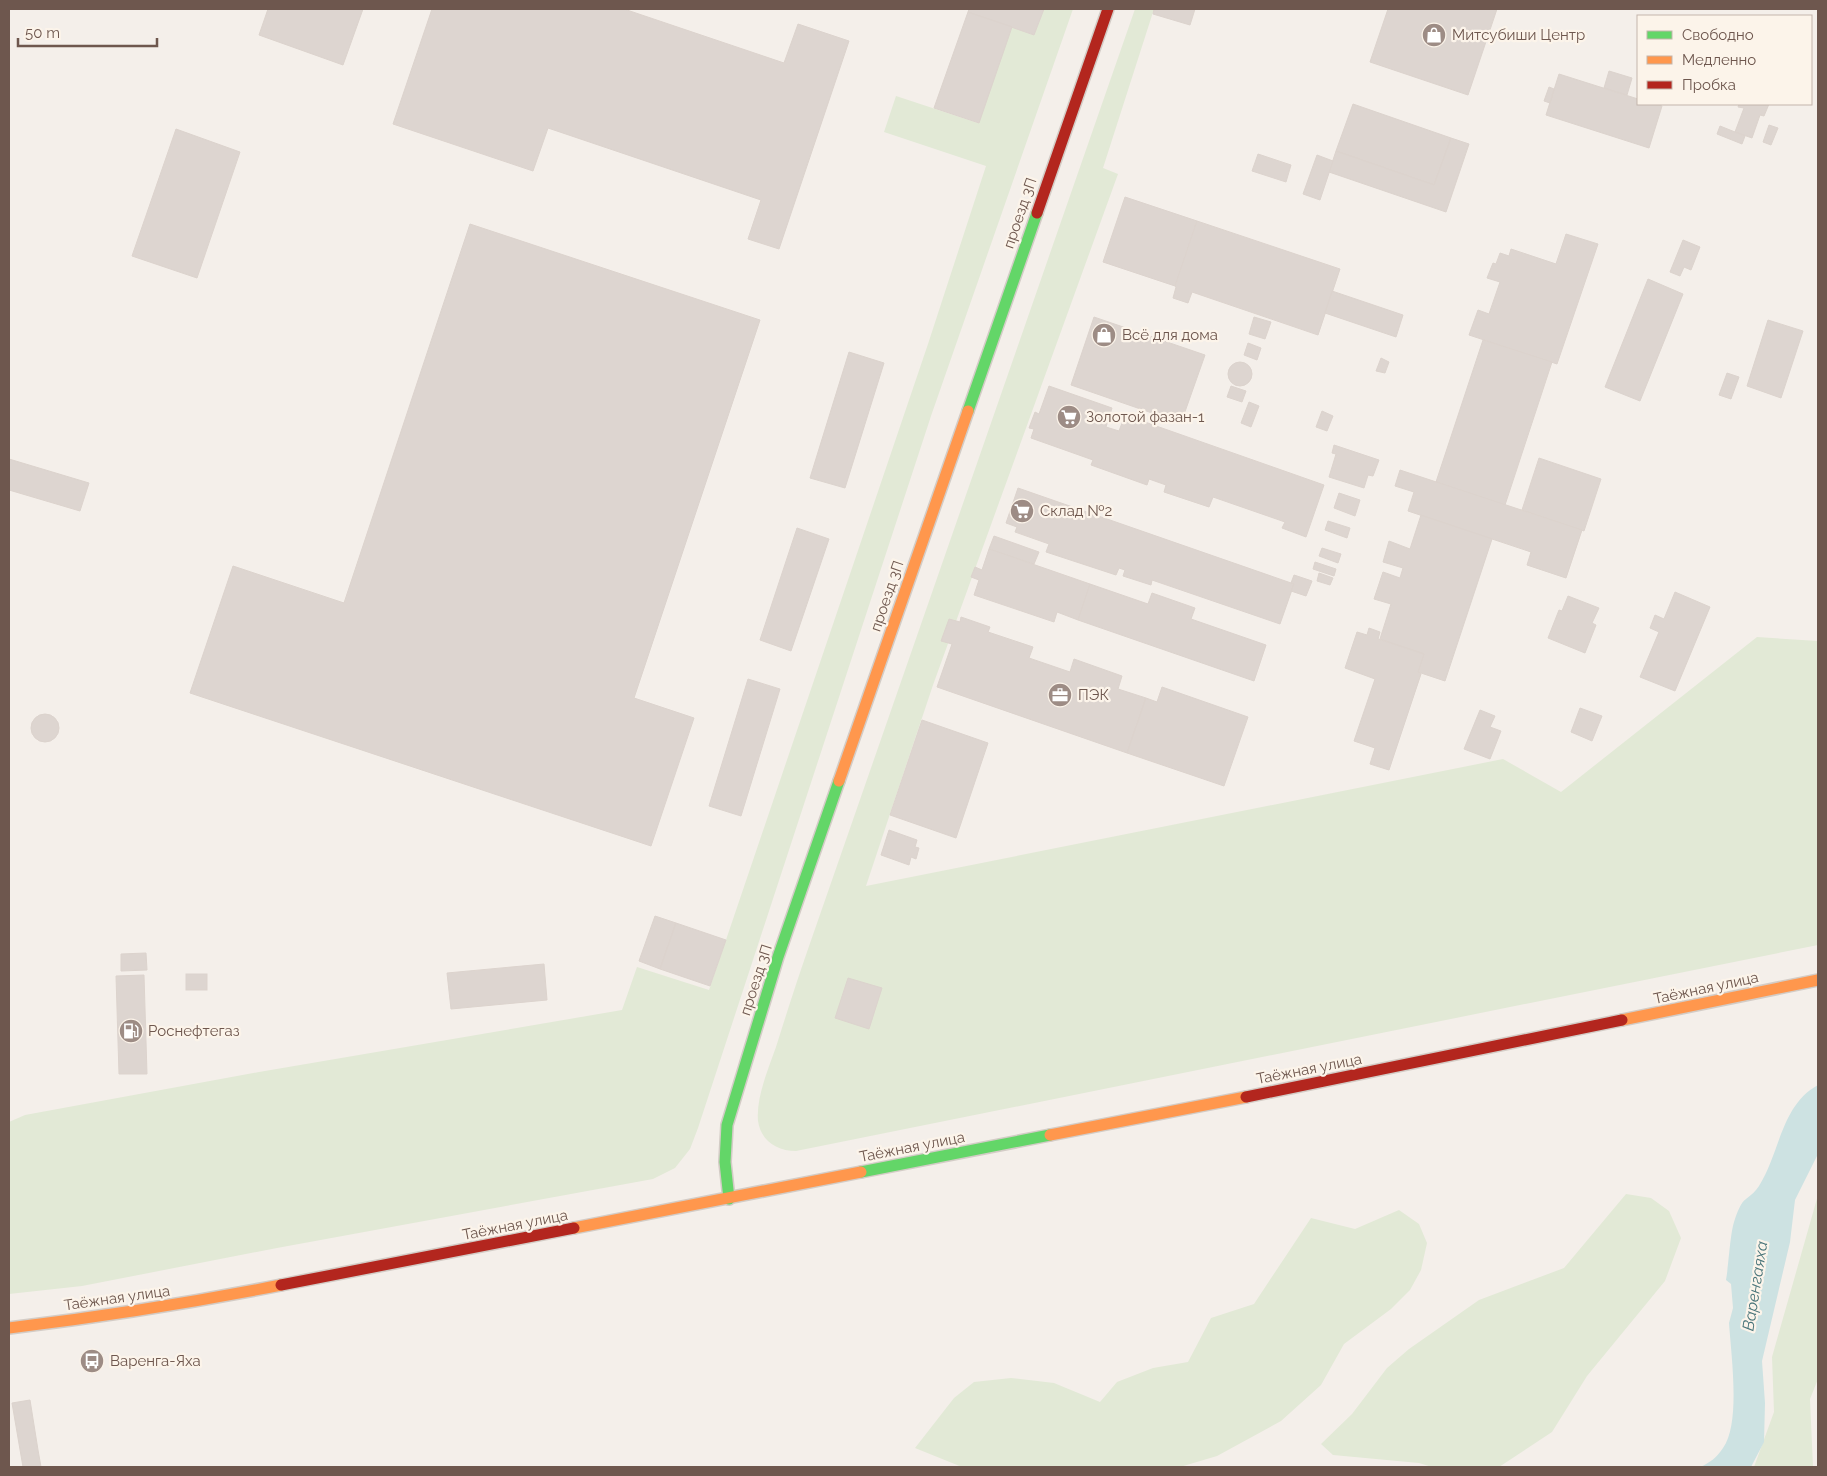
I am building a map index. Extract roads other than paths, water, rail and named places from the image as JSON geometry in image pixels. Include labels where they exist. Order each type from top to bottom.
[{"type":"main road","name":"проезд 3П","points":[[729,1199],[723,1156],[727,1125],[778,957],[1108,9]]},
{"type":"main road","name":"Таёжная улица","points":[[9,1328],[106,1316],[195,1302],[1324,1082],[1818,980]]},
{"type":"water","name":"Варенгаяха","points":[[1818,1085],[1818,1154],[1795,1200],[1790,1242],[1762,1361],[1765,1403],[1764,1442],[1751,1467],[1700,1467],[1710,1462],[1721,1451],[1729,1437],[1732,1423],[1734,1388],[1729,1323],[1733,1308],[1731,1284],[1726,1280],[1735,1219],[1742,1203],[1756,1190],[1766,1173],[1782,1131],[1796,1105]]},
{"type":"place","name":"Митсубиши Центр","points":[[1434,35]]},
{"type":"place","name":"Всё для дома","points":[[1104,335]]},
{"type":"place","name":"Золотой фазан-1","points":[[1069,417]]},
{"type":"place","name":"Склад №2","points":[[1022,511]]},
{"type":"place","name":"ПЭК","points":[[1060,695]]},
{"type":"place","name":"Роснефтегаз","points":[[131,1031]]},
{"type":"place","name":"Варенга-Яха","points":[[92,1361]]}]
